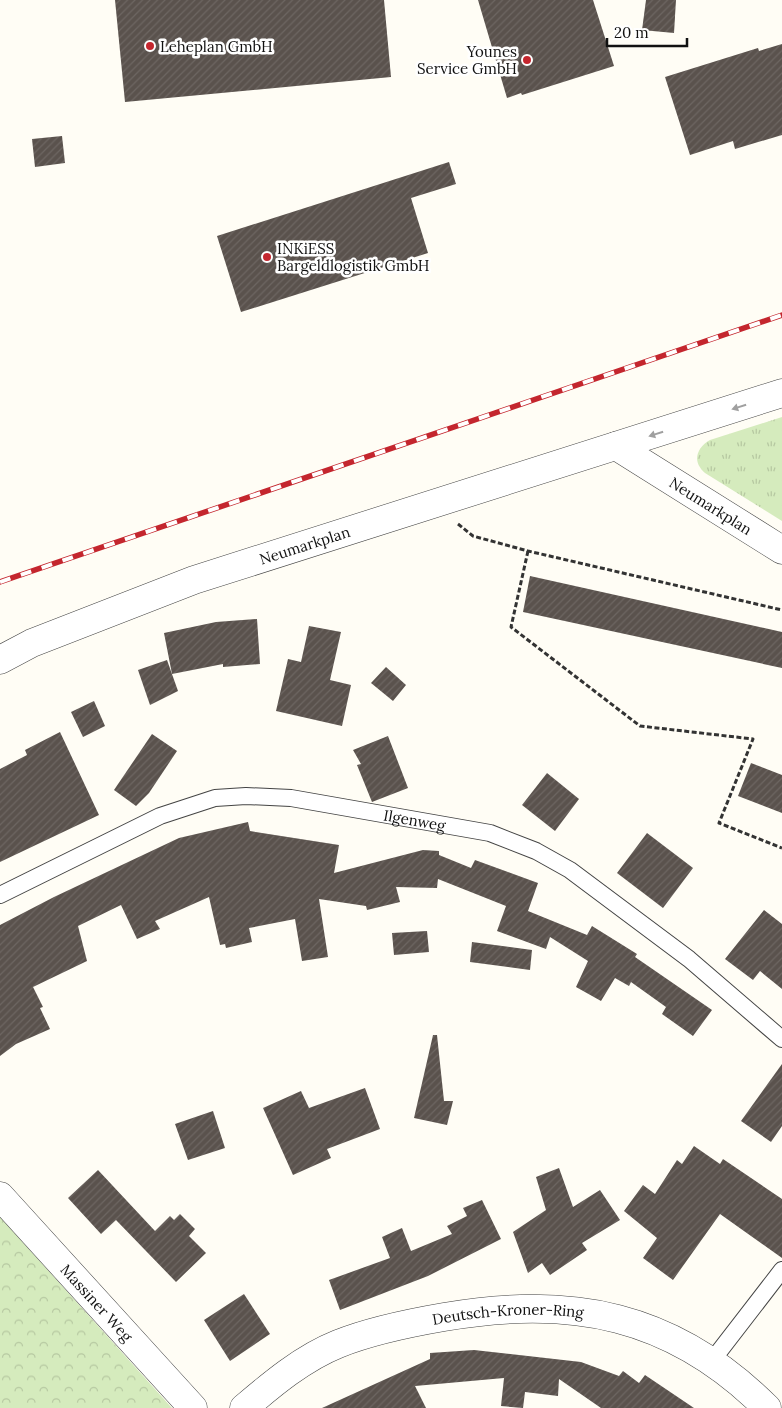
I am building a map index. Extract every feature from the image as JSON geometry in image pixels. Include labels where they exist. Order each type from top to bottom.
[{"type":"street","name":"Neumarkplan","points":[[0,660],[32,643],[194,580],[782,393]]},
{"type":"street","name":"Neumarkplan","points":[[616,446],[782,550]]},
{"type":"street","name":"Massiner Weg","points":[[0,1196],[193,1408]]},
{"type":"street","name":"Deutsch-Kroner-Ring","points":[[244,1408],[301,1364],[338,1344],[383,1330],[427,1320],[502,1309],[556,1308],[610,1317],[640,1325],[670,1337],[711,1362],[756,1397],[767,1408]]},
{"type":"lane","name":"Ilgenweg","points":[[0,894],[160,816],[215,798],[246,796],[292,798],[490,833],[536,851],[570,870],[689,959],[782,1039]]},
{"type":"lane","points":[[711,1362],[782,1270]]},
{"type":"path","points":[[458,524],[473,536],[528,552],[782,610]]},
{"type":"path","points":[[528,552],[511,627],[640,726],[753,739],[719,823],[782,848]]},
{"type":"green space","points":[[782,417],[782,521],[705,473],[698,464],[697,455],[701,447],[710,440]]},
{"type":"green space","points":[[0,1217],[172,1408],[0,1408]]},
{"type":"building","points":[[115,0],[384,0],[391,77],[125,102]]},
{"type":"building","points":[[478,0],[593,0],[614,66],[507,98]]},
{"type":"building","points":[[646,0],[676,0],[674,33],[642,30]]},
{"type":"building","points":[[782,44],[782,135],[735,149],[733,141],[690,155],[665,77],[758,48],[759,51]]},
{"type":"building","points":[[62,136],[65,163],[35,167],[32,139]]},
{"type":"building","points":[[449,162],[456,184],[411,198],[428,253],[241,312],[217,236]]},
{"type":"building","points":[[530,576],[782,632],[782,668],[523,612]]},
{"type":"building","points":[[257,619],[260,664],[223,667],[223,664],[172,674],[164,633],[216,622]]},
{"type":"building","points":[[309,626],[341,632],[330,680],[351,685],[342,726],[276,711],[288,659],[301,662]]},
{"type":"building","points":[[167,660],[178,691],[150,705],[138,670]]},
{"type":"building","points":[[386,667],[406,685],[393,701],[371,683]]},
{"type":"building","points":[[94,701],[105,726],[83,737],[71,712]]},
{"type":"building","points":[[60,732],[99,815],[0,862],[0,769],[27,755],[25,750]]},
{"type":"building","points":[[152,734],[177,751],[149,793],[136,806],[114,790]]},
{"type":"building","points":[[388,736],[408,788],[372,802],[357,765],[361,764],[353,750]]},
{"type":"building","points":[[751,763],[782,775],[782,813],[738,796]]},
{"type":"building","points":[[547,773],[579,799],[555,831],[522,805]]},
{"type":"building","points":[[248,822],[250,831],[339,845],[334,873],[423,850],[439,851],[439,855],[471,868],[475,860],[538,883],[528,911],[587,935],[592,926],[637,954],[635,957],[712,1010],[693,1036],[662,1014],[666,1007],[631,982],[629,986],[615,978],[601,1001],[576,987],[588,961],[550,937],[546,949],[497,931],[506,906],[438,879],[437,888],[396,887],[400,902],[367,910],[366,906],[319,899],[328,957],[302,961],[295,919],[249,928],[252,942],[226,948],[225,944],[220,945],[209,897],[155,921],[160,929],[137,939],[121,905],[78,926],[87,961],[33,987],[43,1007],[40,1008],[50,1029],[16,1044],[0,1056],[0,925],[54,897],[179,838]]},
{"type":"building","points":[[647,833],[693,868],[663,908],[617,873]]},
{"type":"building","points":[[764,910],[782,924],[782,989],[760,971],[753,980],[725,959]]},
{"type":"building","points":[[427,931],[429,952],[394,955],[392,933]]},
{"type":"building","points":[[472,942],[532,950],[530,970],[470,962]]},
{"type":"building","points":[[433,1035],[437,1035],[444,1101],[453,1101],[447,1125],[414,1118]]},
{"type":"building","points":[[782,1064],[782,1126],[771,1142],[741,1121]]},
{"type":"building","points":[[365,1088],[380,1129],[327,1149],[331,1158],[293,1175],[263,1108],[301,1091],[309,1108]]},
{"type":"building","points":[[213,1111],[225,1148],[188,1160],[175,1124]]},
{"type":"building","points":[[694,1146],[720,1164],[723,1159],[782,1199],[782,1258],[720,1214],[673,1280],[643,1258],[657,1238],[624,1211],[643,1185],[655,1194],[677,1160],[682,1164]]},
{"type":"building","points":[[559,1168],[573,1207],[600,1190],[620,1220],[582,1243],[587,1250],[550,1275],[542,1263],[528,1273],[513,1232],[546,1210],[536,1177]]},
{"type":"building","points":[[98,1170],[155,1231],[170,1216],[174,1220],[180,1214],[195,1229],[189,1236],[206,1253],[176,1282],[116,1220],[101,1234],[68,1198]]},
{"type":"building","points":[[482,1200],[501,1239],[428,1276],[340,1310],[329,1280],[390,1258],[382,1237],[402,1228],[411,1251],[452,1234],[447,1226],[467,1216],[463,1208]]},
{"type":"building","points":[[244,1294],[270,1334],[230,1361],[204,1320]]},
{"type":"building","points":[[474,1350],[581,1362],[619,1376],[623,1371],[639,1383],[645,1375],[694,1408],[601,1408],[559,1379],[558,1396],[525,1392],[523,1408],[501,1406],[504,1378],[415,1386],[426,1408],[322,1408],[430,1359],[430,1353]]},
{"type":"railway","points":[[0,582],[782,315]]},
{"type":"place","name":"Leheplan GmbH","points":[[150,46]]},
{"type":"place","name":"Younes Service GmbH","points":[[527,60]]},
{"type":"place","name":"INKiESS Bargeldlogistik GmbH","points":[[267,257]]}]
